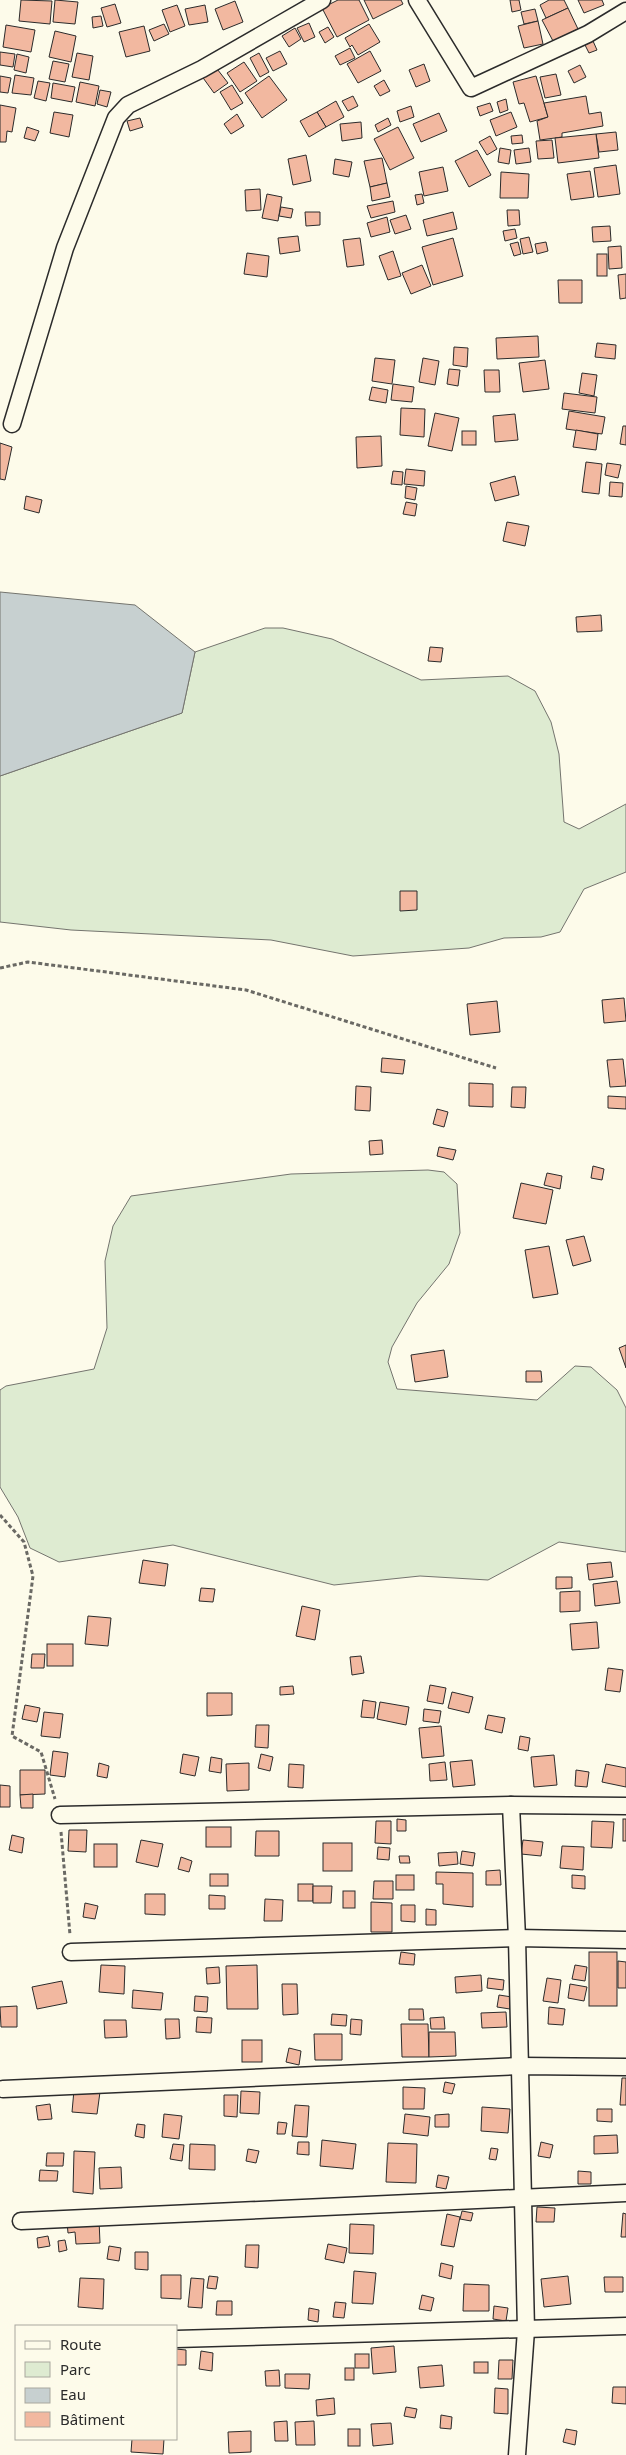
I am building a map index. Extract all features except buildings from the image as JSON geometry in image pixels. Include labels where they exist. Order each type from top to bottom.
[{"type":"street","points":[[12,424],[65,248],[116,118],[128,105],[202,69],[322,0]]},
{"type":"street","points":[[417,0],[471,88],[588,34],[626,11]]},
{"type":"street","points":[[511,1805],[517,1938],[526,2330],[517,2455]]},
{"type":"street","points":[[60,1815],[511,1805],[626,1806]]},
{"type":"street","points":[[71,1952],[517,1938],[626,1940]]},
{"type":"street","points":[[3,2089],[520,2066],[626,2067]]},
{"type":"street","points":[[21,2221],[626,2193]]},
{"type":"street","points":[[178,2339],[626,2326]]},
{"type":"path","points":[[0,968],[28,962],[246,990],[496,1068]]},
{"type":"path","points":[[0,1515],[24,1542],[34,1576],[12,1736],[41,1752],[60,1815],[71,1952]]},
{"type":"green space","points":[[265,628],[283,628],[332,639],[421,680],[508,676],[535,691],[551,722],[559,754],[564,822],[579,829],[626,804],[626,872],[584,889],[560,932],[541,937],[504,938],[469,948],[353,956],[271,940],[71,930],[0,922],[0,776],[182,713],[195,652]]},
{"type":"green space","points":[[428,1170],[444,1172],[457,1184],[460,1233],[449,1264],[417,1303],[392,1347],[388,1362],[397,1389],[537,1400],[575,1366],[591,1367],[617,1390],[626,1408],[626,1552],[559,1542],[488,1580],[420,1576],[334,1585],[173,1545],[59,1562],[30,1548],[18,1517],[0,1487],[0,1390],[6,1386],[94,1369],[107,1328],[105,1261],[113,1226],[131,1196],[291,1174]]},
{"type":"water","points":[[0,592],[135,605],[195,652],[182,713],[0,776]]}]
